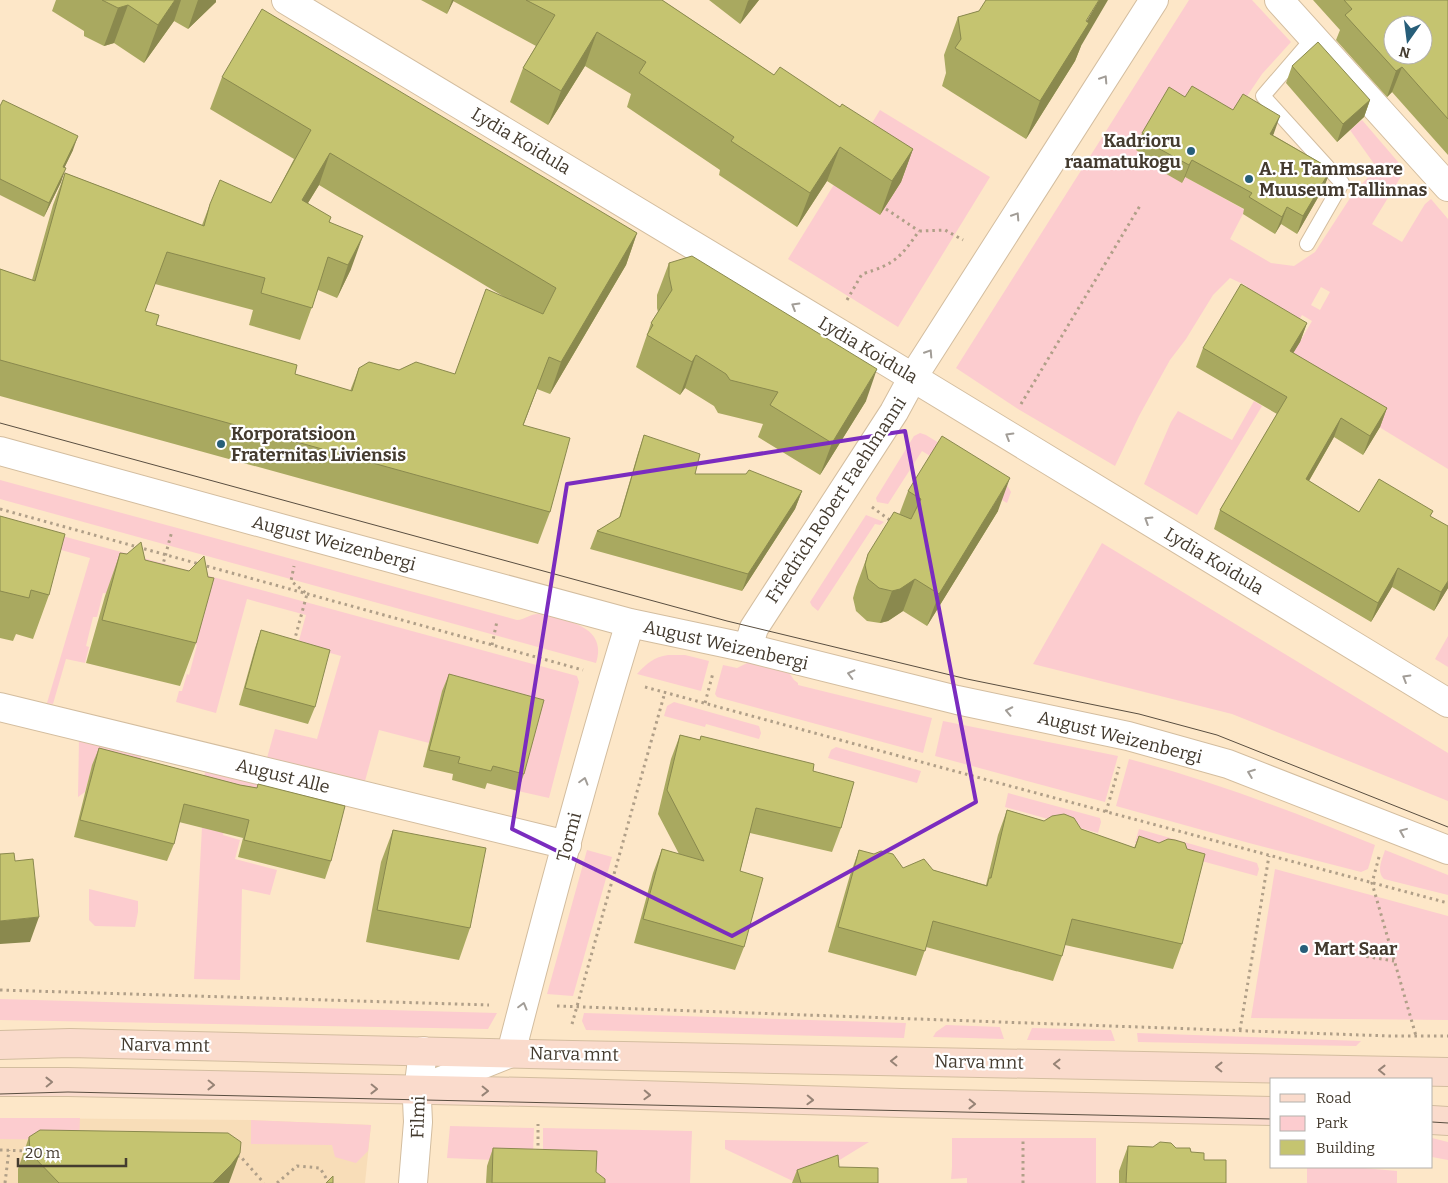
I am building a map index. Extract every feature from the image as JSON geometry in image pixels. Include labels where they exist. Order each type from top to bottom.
[{"type":"main road","name":"Narva mnt","points":[[0,1045],[70,1043],[1448,1072]]},
{"type":"main road","name":"Narva mnt","points":[[0,1082],[418,1090],[1270,1112]]},
{"type":"main road","points":[[1433,1120],[1448,1121]]},
{"type":"street","name":"Lydia Koidula","points":[[286,0],[1003,432],[1448,703]]},
{"type":"street","name":"Friedrich Robert Faehlmanni","points":[[748,648],[754,628],[894,412],[913,378],[1154,0]]},
{"type":"street","points":[[1279,0],[1448,187]]},
{"type":"street","name":"August Weizenbergi","points":[[0,450],[179,501],[630,623],[748,648],[957,700],[1128,736],[1228,764],[1448,850]]},
{"type":"street","name":"Tormi","points":[[511,1053],[613,678],[630,623]]},
{"type":"street","name":"August Alle","points":[[0,707],[567,845]]},
{"type":"street","name":"Filmi","points":[[412,1183],[418,1131],[417,1100],[422,1051]]},
{"type":"street","name":"Narva mnt","points":[[418,1090],[511,1053]]},
{"type":"lane","points":[[1307,244],[1342,183],[1263,96],[1313,38]]},
{"type":"path","points":[[1003,432],[1141,204]]},
{"type":"path","points":[[886,209],[919,231],[945,230],[966,242]]},
{"type":"path","points":[[843,307],[862,274],[883,267],[902,255],[919,231]]},
{"type":"path","points":[[160,576],[179,501]]},
{"type":"path","points":[[867,504],[896,524]]},
{"type":"path","points":[[0,509],[704,703],[1448,903]]},
{"type":"path","points":[[302,534],[291,581],[307,594]]},
{"type":"path","points":[[292,649],[307,594]]},
{"type":"path","points":[[704,703],[713,671]]},
{"type":"path","points":[[578,1006],[664,692]]},
{"type":"path","points":[[1106,812],[1128,736]]},
{"type":"path","points":[[1387,826],[1372,883],[1416,1036]]},
{"type":"path","points":[[1240,1030],[1269,856]]},
{"type":"path","points":[[1316,948],[1394,961]]},
{"type":"path","points":[[0,990],[490,1005]]},
{"type":"path","points":[[553,1006],[1448,1036]]},
{"type":"path","points":[[538,1121],[538,1157]]},
{"type":"path","points":[[1023,1138],[1023,1183]]},
{"type":"path","points":[[0,1150],[36,1151]]},
{"type":"path","points":[[6,1183],[9,1150]]},
{"type":"path","points":[[231,1156],[240,1156],[264,1183]]},
{"type":"path","points":[[277,1183],[297,1166],[320,1168],[329,1183]]},
{"type":"highlighted area","points":[[905,431],[976,802],[732,936],[512,829],[567,484]]},
{"type":"shaded area","points":[[0,1118],[251,1120],[371,1125],[365,1183],[0,1183]]},
{"type":"green space","points":[[1189,0],[1252,0],[1291,42],[1262,74],[1237,111],[1136,150],[1152,159],[1182,182],[1185,177],[1245,210],[1230,239],[1271,263],[1294,266],[1315,252],[1354,192],[1377,168],[1350,130],[1362,120],[1405,170],[1372,224],[1402,242],[1425,204],[1431,199],[1448,219],[1448,469],[1284,369],[1312,321],[1302,315],[1291,334],[1240,294],[1247,286],[1230,278],[1213,295],[1186,339],[1170,360],[1139,416],[1115,466],[1018,409],[956,368]],"holes":[[[1321,287],[1330,292],[1320,310],[1311,305]]]},
{"type":"green space","points":[[880,110],[990,177],[898,327],[788,259]]},
{"type":"green space","points":[[1254,401],[1262,406],[1197,515],[1144,484],[1171,422],[1178,411],[1232,440]]},
{"type":"green space","points":[[920,433],[1007,485],[1011,492],[1007,503],[922,451],[888,504],[877,502],[876,498],[914,436]]},
{"type":"green space","points":[[0,480],[517,620],[538,614],[569,621],[585,628],[595,638],[598,645],[596,663],[0,499]]},
{"type":"green space","points":[[866,515],[884,522],[880,525],[875,524],[818,611],[810,602]]},
{"type":"green space","points":[[0,519],[577,676],[579,682],[549,798],[518,791],[538,717],[442,691],[429,743],[379,730],[365,781],[267,758],[275,729],[317,739],[341,656],[298,644],[306,615],[247,599],[216,713],[176,702],[179,691],[182,691],[187,674],[189,675],[197,645],[110,594],[103,593],[97,617],[93,617],[86,646],[89,647],[85,663],[66,659],[53,704],[47,703],[90,558],[0,533]]},
{"type":"green space","points":[[1102,543],[1448,753],[1448,801],[1232,714],[1033,664]]},
{"type":"green space","points":[[1448,636],[1448,667],[1435,659]]},
{"type":"green space","points":[[668,655],[685,655],[709,661],[701,691],[637,674],[651,661]]},
{"type":"green space","points":[[749,662],[788,671],[798,685],[932,718],[923,753],[717,697],[715,694],[723,665],[737,668]]},
{"type":"green space","points":[[674,702],[759,726],[761,733],[759,739],[706,724],[705,727],[664,716],[667,706]]},
{"type":"green space","points":[[943,721],[1118,756],[1105,802],[935,756]]},
{"type":"green space","points":[[79,739],[142,754],[136,776],[92,765],[85,792],[78,797]]},
{"type":"green space","points":[[836,747],[921,771],[917,783],[828,758],[831,750]]},
{"type":"green space","points":[[1129,759],[1253,798],[1375,845],[1368,869],[1361,872],[1116,806]]},
{"type":"green space","points":[[205,770],[296,791],[292,808],[232,797],[223,835],[240,840],[235,859],[277,870],[270,895],[242,889],[240,980],[194,979]]},
{"type":"green space","points":[[1008,793],[1100,818],[1101,822],[1098,833],[1005,807]]},
{"type":"green space","points":[[1139,829],[1257,863],[1259,869],[1257,876],[1135,843]]},
{"type":"green space","points":[[587,850],[612,857],[573,996],[547,994]]},
{"type":"green space","points":[[1385,850],[1448,875],[1448,895],[1384,879],[1380,869]]},
{"type":"green space","points":[[1275,869],[1448,916],[1448,1020],[1251,1018]]},
{"type":"green space","points":[[89,889],[138,901],[135,927],[95,926],[89,920]]},
{"type":"green space","points":[[0,999],[497,1013],[488,1029],[0,1020]]},
{"type":"green space","points":[[584,1013],[906,1023],[904,1038],[586,1030],[582,1021]]},
{"type":"green space","points":[[946,1025],[1000,1027],[1004,1039],[933,1037],[936,1032]]},
{"type":"green space","points":[[1032,1028],[1111,1030],[1115,1041],[1027,1040]]},
{"type":"green space","points":[[1137,1033],[1361,1041],[1356,1046],[1138,1042]]},
{"type":"green space","points":[[0,1118],[80,1118],[79,1140],[0,1139]]},
{"type":"green space","points":[[251,1120],[371,1125],[368,1151],[356,1163],[335,1157],[332,1145],[251,1144]]},
{"type":"green space","points":[[450,1126],[534,1128],[533,1154],[513,1161],[447,1158]]},
{"type":"green space","points":[[543,1128],[692,1131],[690,1183],[595,1183],[543,1155]]},
{"type":"green space","points":[[952,1138],[1096,1138],[1096,1183],[967,1183],[967,1178],[951,1179]]},
{"type":"green space","points":[[1433,1138],[1448,1142],[1448,1160],[1433,1157]]},
{"type":"green space","points":[[725,1140],[869,1142],[802,1183],[797,1183],[725,1149]]},
{"type":"green space","points":[[1307,1168],[1363,1168],[1397,1171],[1397,1183],[1307,1183]]},
{"type":"building","points":[[102,0],[175,0],[158,25],[128,5],[118,8]]},
{"type":"building","points":[[526,0],[662,0],[774,75],[780,67],[840,107],[842,104],[913,149],[892,181],[840,147],[810,193],[731,141],[734,137],[639,73],[646,62],[597,32],[561,91],[523,68],[555,15]]},
{"type":"building","points":[[986,0],[1099,0],[1086,21],[1089,23],[1040,101],[955,48],[961,39],[958,17],[979,11]]},
{"type":"building","points":[[1344,0],[1448,0],[1448,119],[1402,67],[1396,71],[1391,65],[1433,65],[1433,15],[1383,15],[1383,57],[1345,15],[1352,9]]},
{"type":"building","points":[[262,9],[637,233],[561,362],[549,357],[523,425],[570,438],[550,512],[0,360],[0,269],[35,281],[65,173],[204,226],[210,204],[220,180],[271,203],[311,130],[222,77]],"holes":[[[330,153],[556,288],[543,314],[486,289],[455,374],[416,362],[399,370],[369,362],[359,368],[352,391],[295,374],[297,365],[156,325],[159,315],[145,311],[167,252],[265,278],[261,293],[312,308],[328,257],[348,265],[363,236],[329,222],[331,217],[302,200]]]},
{"type":"building","points":[[1318,42],[1370,100],[1343,124],[1292,66]]},
{"type":"building","points":[[1192,86],[1233,110],[1243,94],[1280,116],[1270,134],[1331,169],[1303,216],[1287,207],[1282,217],[1249,197],[1252,193],[1192,160],[1189,165],[1156,147],[1158,142],[1142,133],[1169,87],[1185,97]]},
{"type":"building","points":[[3,100],[78,136],[63,167],[66,168],[49,203],[0,179],[0,106]]},
{"type":"building","points":[[692,256],[877,369],[832,443],[770,405],[778,392],[730,380],[726,374],[696,355],[692,362],[647,335],[653,325],[651,323],[672,290],[669,263]]},
{"type":"building","points":[[1241,284],[1307,323],[1290,351],[1387,408],[1370,436],[1341,418],[1306,479],[1359,512],[1379,479],[1433,511],[1430,516],[1448,526],[1448,581],[1441,592],[1398,568],[1378,603],[1220,510],[1287,397],[1203,348]]},
{"type":"building","points":[[644,435],[700,454],[695,474],[746,474],[749,470],[802,491],[748,574],[597,531],[620,517]]},
{"type":"building","points":[[942,436],[1010,478],[939,594],[915,579],[900,589],[892,591],[879,588],[868,579],[865,565],[868,554],[894,512],[911,519],[921,499],[908,491]]},
{"type":"building","points":[[0,516],[65,534],[49,595],[31,590],[29,598],[0,591]]},
{"type":"building","points":[[141,542],[145,560],[189,571],[204,556],[208,577],[214,578],[196,643],[102,620],[120,553],[127,554]]},
{"type":"building","points":[[261,630],[330,650],[315,707],[245,688]]},
{"type":"building","points":[[449,674],[544,700],[524,774],[493,766],[491,771],[458,763],[460,757],[429,750]]},
{"type":"building","points":[[680,735],[700,740],[701,736],[814,764],[813,771],[854,782],[841,828],[756,808],[740,871],[763,878],[744,947],[643,919],[662,849],[704,861],[667,790]]},
{"type":"building","points":[[99,748],[240,785],[257,788],[258,784],[345,806],[331,861],[244,840],[249,820],[184,804],[174,844],[80,820]]},
{"type":"building","points":[[1007,810],[1044,821],[1052,816],[1064,814],[1074,818],[1081,829],[1135,848],[1139,836],[1159,843],[1168,839],[1175,840],[1185,843],[1187,849],[1205,854],[1182,944],[1072,919],[1062,956],[933,921],[925,951],[838,927],[859,850],[874,854],[881,851],[893,854],[903,868],[924,859],[933,870],[987,886],[989,878],[991,878]]},
{"type":"building","points":[[393,830],[486,848],[470,928],[377,910]]},
{"type":"building","points":[[14,853],[15,861],[33,859],[39,917],[0,921],[0,854]]},
{"type":"building","points":[[40,1130],[228,1133],[241,1142],[240,1153],[213,1183],[59,1183],[30,1151],[29,1137]]},
{"type":"building","points":[[1160,1142],[1171,1143],[1176,1148],[1190,1148],[1191,1152],[1204,1153],[1204,1160],[1226,1160],[1226,1183],[1126,1183],[1128,1146],[1153,1147]]},
{"type":"building","points":[[493,1148],[597,1151],[596,1172],[605,1179],[605,1183],[492,1183]]},
{"type":"building","points":[[838,1155],[839,1167],[878,1168],[878,1183],[801,1183],[797,1170]]},
{"type":"building","points":[[333,1176],[333,1183],[326,1183]]},
{"type":"tram line","points":[[0,423],[727,621],[967,679],[1139,714],[1217,735],[1448,827]]},
{"type":"tram line","points":[[0,1094],[68,1092],[1270,1119]]},
{"type":"tram line","points":[[1433,1122],[1448,1123]]},
{"type":"place","name":"Kadrioru raamatukogu","points":[[1191,151]]},
{"type":"place","name":"A. H. Tammsaare Muuseum Tallinnas","points":[[1249,179]]},
{"type":"place","name":"Korporatsioon Fraternitas Liviensis","points":[[221,444]]},
{"type":"place","name":"Mart Saar","points":[[1304,949]]}]
